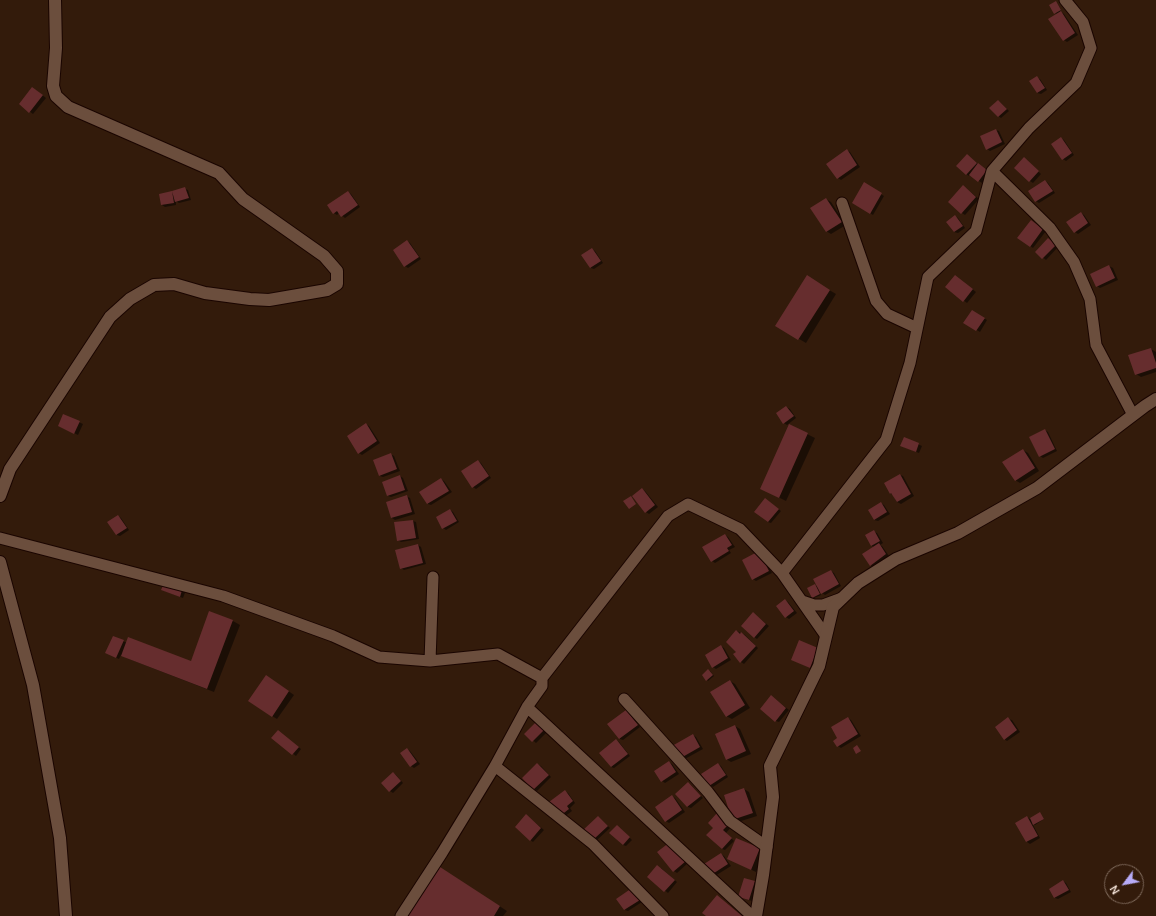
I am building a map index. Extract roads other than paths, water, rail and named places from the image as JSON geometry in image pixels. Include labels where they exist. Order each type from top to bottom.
[{"type":"street","points":[[0,496],[10,469],[110,317],[130,299],[154,285],[174,284],[205,293],[270,300],[327,290],[337,284],[338,271],[324,256],[243,198],[219,173],[68,107],[56,96],[53,86],[56,48],[55,0]]},
{"type":"street","points":[[782,573],[886,440],[910,362],[928,277],[976,231],[992,171],[1029,128],[1076,83],[1091,48],[1083,22],[1065,0]]},
{"type":"street","points":[[992,171],[1050,228],[1074,262],[1090,299],[1096,345],[1133,415]]},
{"type":"street","points":[[842,203],[876,301],[887,314],[917,328]]},
{"type":"street","points":[[756,916],[773,797],[770,766],[819,666],[833,607],[858,583],[896,559],[958,533],[1037,488],[1156,398]]},
{"type":"street","points":[[401,916],[442,854],[527,707],[542,686],[542,678],[668,516],[688,504],[740,529],[782,573],[826,636]]},
{"type":"street","points":[[0,538],[223,596],[333,636],[378,657],[430,662],[498,654],[542,678]]},
{"type":"street","points":[[0,562],[33,685],[60,838],[66,916]]},
{"type":"street","points":[[430,662],[433,577]]},
{"type":"street","points":[[802,601],[814,605],[823,605],[843,597]]},
{"type":"street","points":[[624,699],[708,792],[730,821],[767,847]]},
{"type":"street","points":[[527,707],[571,750],[752,916]]},
{"type":"street","points":[[494,766],[593,844],[663,916]]}]
